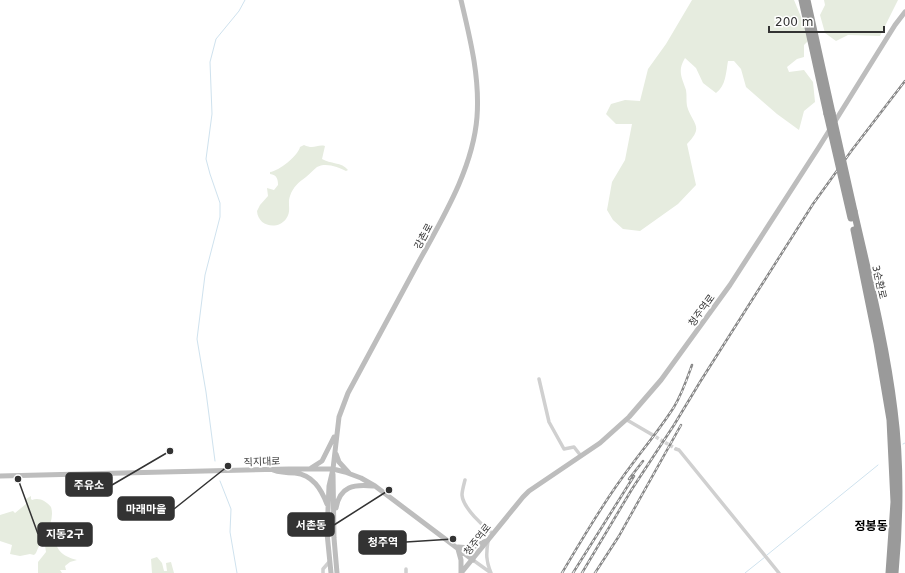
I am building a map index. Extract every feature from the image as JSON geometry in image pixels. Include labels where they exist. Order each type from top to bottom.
[{"type":"highway","name":"3순환로","points":[[802,0],[854,211],[882,339],[894,409],[898,448],[899,493],[895,573]]},
{"type":"highway","name":"3순환로","points":[[807,0],[877,343],[890,420],[894,502],[889,573]]},
{"type":"main road","name":"강촌로","points":[[333,469],[339,417],[348,393],[436,232],[462,178],[474,141],[478,90],[475,62],[461,0]]},
{"type":"main road","name":"청주역로","points":[[461,573],[489,540],[512,509],[529,491],[600,443],[643,403],[730,286],[895,25],[905,12]]},
{"type":"main road","points":[[311,469],[322,461],[336,433]]},
{"type":"main road","points":[[335,450],[339,462],[350,473]]},
{"type":"main road","points":[[270,469],[280,473],[298,473],[314,480],[322,491],[328,507]]},
{"type":"main road","name":"직지대로","points":[[0,476],[270,469],[333,469],[350,473],[375,486],[473,560]]},
{"type":"main road","points":[[331,573],[327,533],[329,486],[333,469]]},
{"type":"main road","points":[[333,469],[335,487],[334,519],[337,573]]},
{"type":"main road","points":[[334,519],[338,500],[343,492],[356,485],[375,486]]},
{"type":"main road","points":[[456,547],[466,549],[471,548],[489,540]]},
{"type":"main road","points":[[456,547],[461,560],[461,573]]},
{"type":"street","points":[[539,379],[549,422],[564,449],[574,447],[581,456]]},
{"type":"street","points":[[626,420],[651,434]]},
{"type":"street","points":[[676,449],[679,450],[779,573]]},
{"type":"street","points":[[465,480],[462,495],[471,514],[493,534]]},
{"type":"street","points":[[489,540],[486,554],[491,573]]},
{"type":"street","points":[[473,560],[491,573]]},
{"type":"street","points":[[323,573],[323,569],[330,561]]},
{"type":"shaded area","points":[[692,0],[794,0],[806,29],[808,41],[804,45],[804,57],[797,59],[787,67],[789,72],[804,70],[813,82],[815,102],[804,111],[799,130],[777,114],[746,87],[741,69],[734,61],[728,61],[724,83],[716,93],[703,83],[696,68],[685,58],[681,67],[681,74],[686,90],[687,106],[696,125],[695,133],[687,144],[696,185],[678,204],[640,231],[623,229],[613,220],[607,210],[612,182],[625,160],[632,124],[616,124],[606,114],[611,104],[625,100],[640,101],[648,69],[666,44]]},
{"type":"shaded area","points":[[824,0],[898,0],[880,36],[848,35],[836,41],[825,33],[820,15],[825,5]]},
{"type":"shaded area","points":[[304,145],[310,147],[325,146],[322,159],[339,164],[348,170],[346,171],[328,165],[317,167],[299,183],[291,193],[289,199],[289,213],[286,219],[274,226],[261,221],[257,211],[268,196],[267,188],[274,190],[278,185],[277,178],[270,174],[270,172],[278,169],[288,162],[296,155],[300,147]]},
{"type":"shaded area","points":[[31,496],[32,500],[42,500],[51,507],[52,513],[50,525],[34,555],[30,554],[20,556],[10,554],[12,545],[0,541],[0,515],[13,511],[15,513],[26,504],[26,499]]},
{"type":"shaded area","points":[[55,531],[57,547],[60,551],[63,554],[77,560],[70,562],[65,566],[66,570],[60,570],[62,573],[38,573],[38,562],[46,552],[44,539],[50,540]]},
{"type":"shaded area","points":[[157,557],[162,563],[164,571],[167,571],[166,563],[171,562],[174,573],[152,573],[151,559]]},
{"type":"waterway","points":[[215,461],[197,339],[205,275],[220,217],[220,203],[206,159],[212,114],[210,62],[216,39],[239,11],[245,0]]},
{"type":"waterway","points":[[767,555],[878,465]]},
{"type":"waterway","points":[[220,481],[231,509],[230,532],[237,573]]},
{"type":"waterway","points":[[745,573],[765,557]]},
{"type":"tunnel","points":[[651,434],[676,449]]},
{"type":"railway","points":[[582,573],[632,489],[813,204],[905,81]]},
{"type":"railway","points":[[562,573],[606,501],[674,407],[682,392],[692,365]]},
{"type":"railway","points":[[595,573],[619,536],[681,425]]},
{"type":"railway","points":[[629,479],[643,461]]},
{"type":"railway","points":[[573,573],[634,476]]},
{"type":"place","name":"주유소","points":[[170,451]]},
{"type":"place","name":"마래마을","points":[[228,466]]},
{"type":"place","name":"지동2구","points":[[18,479]]},
{"type":"place","name":"서촌동","points":[[389,490]]},
{"type":"place","name":"청주역","points":[[453,539]]},
{"type":"district","name":"정봉동","points":[[871,526]]}]
